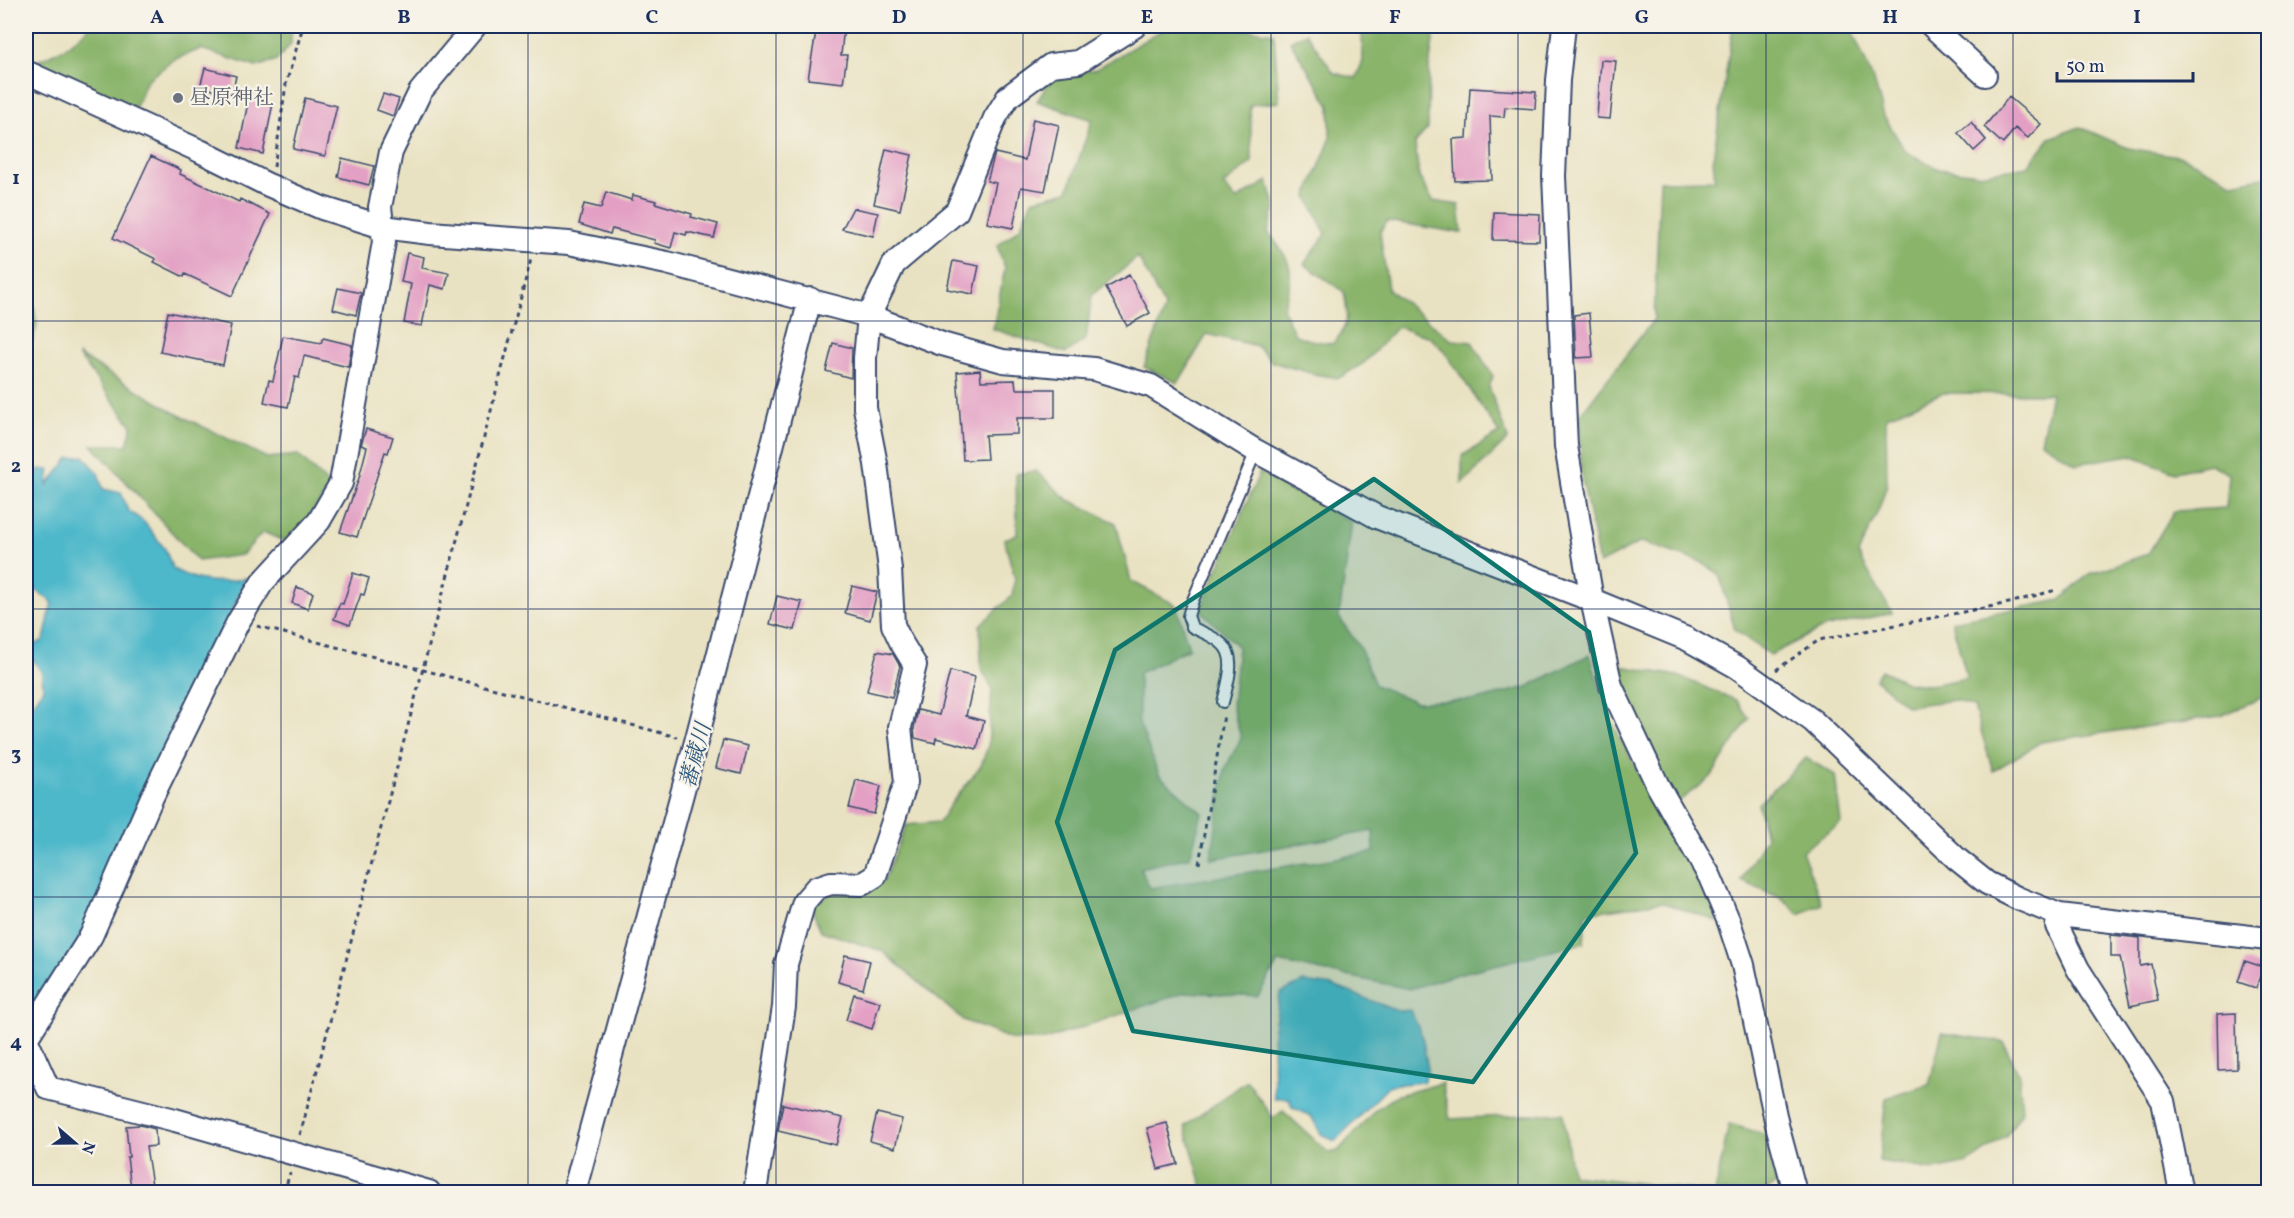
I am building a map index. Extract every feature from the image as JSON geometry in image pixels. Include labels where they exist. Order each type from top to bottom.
[{"type":"street","points":[[429,1192],[143,1112],[48,1088],[26,1039],[91,936],[152,797],[238,622],[262,583],[320,521],[341,483],[384,242],[380,207],[391,152],[420,92],[475,26]]},
{"type":"street","points":[[755,1192],[784,1007],[786,964],[804,902],[816,888],[831,883],[862,884],[875,876],[906,782],[900,727],[915,665],[893,625],[890,569],[876,464],[865,408],[865,358],[869,316],[894,264],[957,212],[995,118],[1008,97],[1050,65],[1078,62],[1135,26]]},
{"type":"street","points":[[1564,26],[1558,80],[1554,176],[1565,434],[1592,600],[1611,686],[1658,786],[1710,877],[1729,922],[1743,965],[1777,1125],[1795,1192]]},
{"type":"street","points":[[1932,26],[1985,75]]},
{"type":"street","points":[[26,72],[266,184],[322,208],[383,227],[430,233],[569,243],[666,263],[869,316],[942,344],[1003,361],[1094,369],[1151,386],[1256,451],[1377,516],[1687,639],[1737,667],[1813,721],[1957,859],[1987,883],[2059,915],[2268,939]]},
{"type":"street","points":[[574,1192],[696,742],[810,300]]},
{"type":"street","points":[[2059,915],[2057,926],[2078,969],[2163,1101],[2181,1192]]},
{"type":"lane","points":[[1223,702],[1231,669],[1228,653],[1222,643],[1192,627],[1188,616],[1192,600],[1256,451]]},
{"type":"path","points":[[266,184],[275,164],[286,84],[303,26]]},
{"type":"path","points":[[295,1154],[536,240]]},
{"type":"path","points":[[1765,686],[1778,668],[1819,640],[2009,603],[2056,590]]},
{"type":"path","points":[[238,622],[696,742]]},
{"type":"path","points":[[1199,864],[1224,716],[1223,702]]},
{"type":"highlighted area","points":[[1374,479],[1589,632],[1636,853],[1473,1082],[1133,1031],[1057,822],[1115,650]]},
{"type":"green space","points":[[91,26],[291,26],[291,44],[277,60],[256,67],[201,49],[175,59],[147,80],[135,109],[33,63],[65,48]]},
{"type":"green space","points":[[1219,26],[1274,33],[1279,102],[1250,105],[1252,162],[1223,185],[1236,200],[1268,181],[1275,206],[1268,232],[1287,259],[1290,275],[1290,284],[1283,308],[1295,335],[1332,344],[1345,326],[1344,292],[1304,264],[1326,234],[1307,196],[1330,140],[1330,106],[1290,41],[1306,33],[1334,73],[1356,78],[1363,61],[1362,31],[1384,26],[1435,26],[1429,69],[1428,128],[1415,143],[1419,177],[1433,201],[1459,205],[1462,233],[1387,221],[1380,232],[1388,289],[1452,340],[1472,342],[1493,376],[1489,387],[1508,439],[1462,484],[1462,456],[1499,433],[1445,352],[1430,337],[1397,327],[1364,363],[1339,378],[1314,374],[1272,362],[1257,346],[1207,334],[1178,383],[1144,367],[1165,308],[1138,257],[1092,295],[1086,339],[1066,353],[993,329],[1005,268],[997,246],[1020,228],[1032,200],[1068,191],[1092,120],[1037,101],[1054,75],[1096,69],[1167,27]]},
{"type":"green space","points":[[1733,26],[1850,26],[1875,84],[1884,116],[1906,152],[1939,169],[1979,174],[2028,166],[2050,138],[2080,127],[2128,148],[2184,157],[2233,183],[2268,176],[2268,695],[2220,716],[2041,742],[1993,771],[1974,707],[1956,700],[1907,706],[1875,679],[1881,670],[1908,683],[1930,685],[1967,678],[1952,621],[2060,600],[2089,574],[2148,554],[2174,511],[2226,508],[2229,474],[2210,464],[2175,472],[2130,455],[2076,464],[2041,442],[2051,394],[1942,393],[1886,417],[1887,484],[1879,509],[1858,554],[1892,613],[1823,628],[1770,655],[1735,630],[1719,574],[1701,562],[1641,542],[1599,564],[1582,478],[1579,416],[1654,319],[1660,181],[1715,180],[1713,159]]},
{"type":"green space","points":[[26,281],[31,287],[37,326],[26,359]]},
{"type":"green space","points":[[78,355],[179,415],[267,458],[298,455],[330,486],[309,519],[284,541],[263,532],[242,555],[198,561],[92,445],[127,445],[132,426]]},
{"type":"green space","points":[[1036,471],[1067,499],[1116,523],[1131,581],[1176,605],[1189,648],[1139,673],[1139,723],[1159,775],[1202,813],[1190,857],[1140,868],[1150,888],[1374,852],[1373,831],[1211,859],[1225,769],[1241,738],[1232,706],[1238,647],[1200,610],[1260,472],[1352,522],[1339,617],[1360,648],[1375,685],[1416,702],[1477,700],[1527,687],[1590,654],[1606,710],[1642,780],[1708,888],[1717,921],[1661,902],[1586,913],[1584,943],[1458,974],[1410,989],[1278,962],[1258,996],[1185,992],[1045,1040],[1013,1040],[963,1020],[882,951],[821,931],[810,905],[831,893],[884,881],[906,825],[939,822],[981,766],[988,746],[992,689],[981,668],[980,625],[1012,596],[1015,579],[1004,539],[1017,535],[1016,474]]},
{"type":"green space","points":[[1615,665],[1678,676],[1736,700],[1749,718],[1711,777],[1675,804],[1627,708]]},
{"type":"green space","points":[[1806,758],[1835,775],[1841,823],[1802,851],[1822,904],[1799,914],[1783,899],[1741,881],[1766,837],[1758,804]]},
{"type":"green space","points":[[1942,1033],[2003,1042],[2019,1074],[2022,1112],[2006,1136],[1968,1163],[1934,1170],[1879,1161],[1886,1098],[1929,1085]]},
{"type":"green space","points":[[1247,1081],[1273,1118],[1283,1111],[1329,1153],[1338,1151],[1375,1110],[1395,1096],[1442,1083],[1450,1119],[1563,1113],[1572,1175],[1713,1192],[1204,1192],[1185,1126]]},
{"type":"green space","points":[[1729,1124],[1764,1134],[1776,1184],[1763,1192],[1715,1192]]},
{"type":"water","points":[[84,456],[98,473],[103,489],[121,493],[128,510],[144,522],[165,549],[173,569],[208,581],[246,578],[225,628],[76,946],[26,1025],[26,709],[30,709],[43,689],[42,673],[26,649],[44,640],[52,602],[37,591],[26,571],[26,512],[38,469],[50,470],[47,486],[69,458]]},
{"type":"water","points":[[1303,982],[1334,986],[1398,1011],[1410,1010],[1422,1035],[1428,1069],[1423,1082],[1390,1085],[1335,1141],[1321,1134],[1311,1116],[1292,1107],[1289,1098],[1274,1098],[1273,1033],[1280,993]]},
{"type":"building","points":[[817,26],[844,26],[841,55],[847,55],[843,83],[808,79]]},
{"type":"building","points":[[1601,60],[1616,61],[1610,119],[1597,118]]},
{"type":"building","points":[[205,68],[236,76],[232,94],[200,87]]},
{"type":"building","points":[[1470,88],[1536,92],[1535,109],[1505,107],[1504,117],[1490,116],[1492,180],[1455,181],[1453,139],[1467,138]]},
{"type":"building","points":[[383,94],[399,99],[393,116],[377,110]]},
{"type":"building","points":[[249,97],[273,103],[263,154],[239,148]]},
{"type":"building","points":[[2009,97],[2041,124],[2028,138],[2015,128],[2003,144],[1984,127]]},
{"type":"building","points":[[305,98],[337,106],[325,156],[293,149]]},
{"type":"building","points":[[1033,119],[1059,125],[1045,191],[1021,187],[1013,228],[987,223],[996,183],[987,181],[995,153],[1025,160]]},
{"type":"building","points":[[1971,122],[1986,140],[1974,151],[1958,133]]},
{"type":"building","points":[[886,149],[912,155],[900,210],[874,204]]},
{"type":"building","points":[[151,156],[181,170],[180,174],[270,214],[232,296],[185,274],[184,277],[154,262],[156,259],[113,238]]},
{"type":"building","points":[[342,158],[374,166],[369,185],[338,177]]},
{"type":"building","points":[[606,192],[632,200],[633,195],[656,201],[655,203],[692,214],[691,217],[718,224],[714,238],[687,232],[686,235],[675,232],[671,248],[654,243],[655,240],[612,229],[610,234],[579,224],[584,204],[601,208]]},
{"type":"building","points":[[853,208],[878,213],[873,236],[842,229]]},
{"type":"building","points":[[1494,212],[1540,214],[1539,241],[1493,240]]},
{"type":"building","points":[[407,253],[424,257],[422,268],[449,273],[445,289],[430,285],[422,326],[404,323],[411,284],[401,282]]},
{"type":"building","points":[[953,261],[979,266],[973,294],[947,289]]},
{"type":"building","points":[[1129,275],[1150,313],[1127,326],[1106,288]]},
{"type":"building","points":[[338,288],[361,293],[356,315],[333,309]]},
{"type":"building","points":[[168,312],[231,325],[223,365],[160,352]]},
{"type":"building","points":[[1589,313],[1593,357],[1576,358],[1574,315]]},
{"type":"building","points":[[283,336],[321,343],[323,338],[352,345],[348,367],[304,356],[299,378],[295,377],[288,407],[264,402],[269,380],[273,381]]},
{"type":"building","points":[[833,343],[852,348],[851,378],[826,371]]},
{"type":"building","points":[[980,370],[981,381],[1015,380],[1016,389],[1055,389],[1055,418],[1017,418],[1017,434],[985,435],[987,459],[963,460],[957,372]]},
{"type":"building","points":[[366,429],[393,437],[388,453],[385,452],[357,537],[340,532],[367,447],[361,445]]},
{"type":"building","points":[[353,573],[369,578],[350,625],[334,619],[340,603],[343,604]]},
{"type":"building","points":[[852,586],[877,592],[870,620],[845,613]]},
{"type":"building","points":[[297,587],[313,593],[308,609],[292,603]]},
{"type":"building","points":[[777,596],[802,602],[795,630],[770,624]]},
{"type":"building","points":[[877,651],[893,654],[900,666],[892,697],[867,691]]},
{"type":"building","points":[[950,671],[975,677],[966,716],[984,721],[977,749],[936,738],[935,743],[915,738],[914,728],[918,710],[939,715]]},
{"type":"building","points":[[723,740],[748,746],[741,774],[716,768]]},
{"type":"building","points":[[856,780],[881,786],[874,814],[849,808]]},
{"type":"building","points":[[2111,935],[2140,938],[2140,966],[2151,964],[2158,1000],[2130,1006],[2120,957],[2111,957]]},
{"type":"building","points":[[845,955],[870,961],[863,989],[838,982]]},
{"type":"building","points":[[2245,961],[2263,967],[2256,988],[2238,982]]},
{"type":"building","points":[[854,994],[880,1002],[872,1029],[846,1020]]},
{"type":"building","points":[[2236,1013],[2237,1069],[2218,1070],[2217,1014]]},
{"type":"building","points":[[783,1104],[843,1118],[836,1145],[778,1131]]},
{"type":"building","points":[[877,1113],[902,1119],[895,1148],[870,1141]]},
{"type":"building","points":[[1167,1123],[1178,1164],[1158,1169],[1147,1128]]},
{"type":"building","points":[[140,1125],[155,1129],[156,1146],[146,1147],[152,1185],[131,1188],[126,1126]]},
{"type":"place","name":"昼原神社","points":[[178,98]]},
{"type":"water label","name":"蕃蔵川","points":[[697,756]]}]
